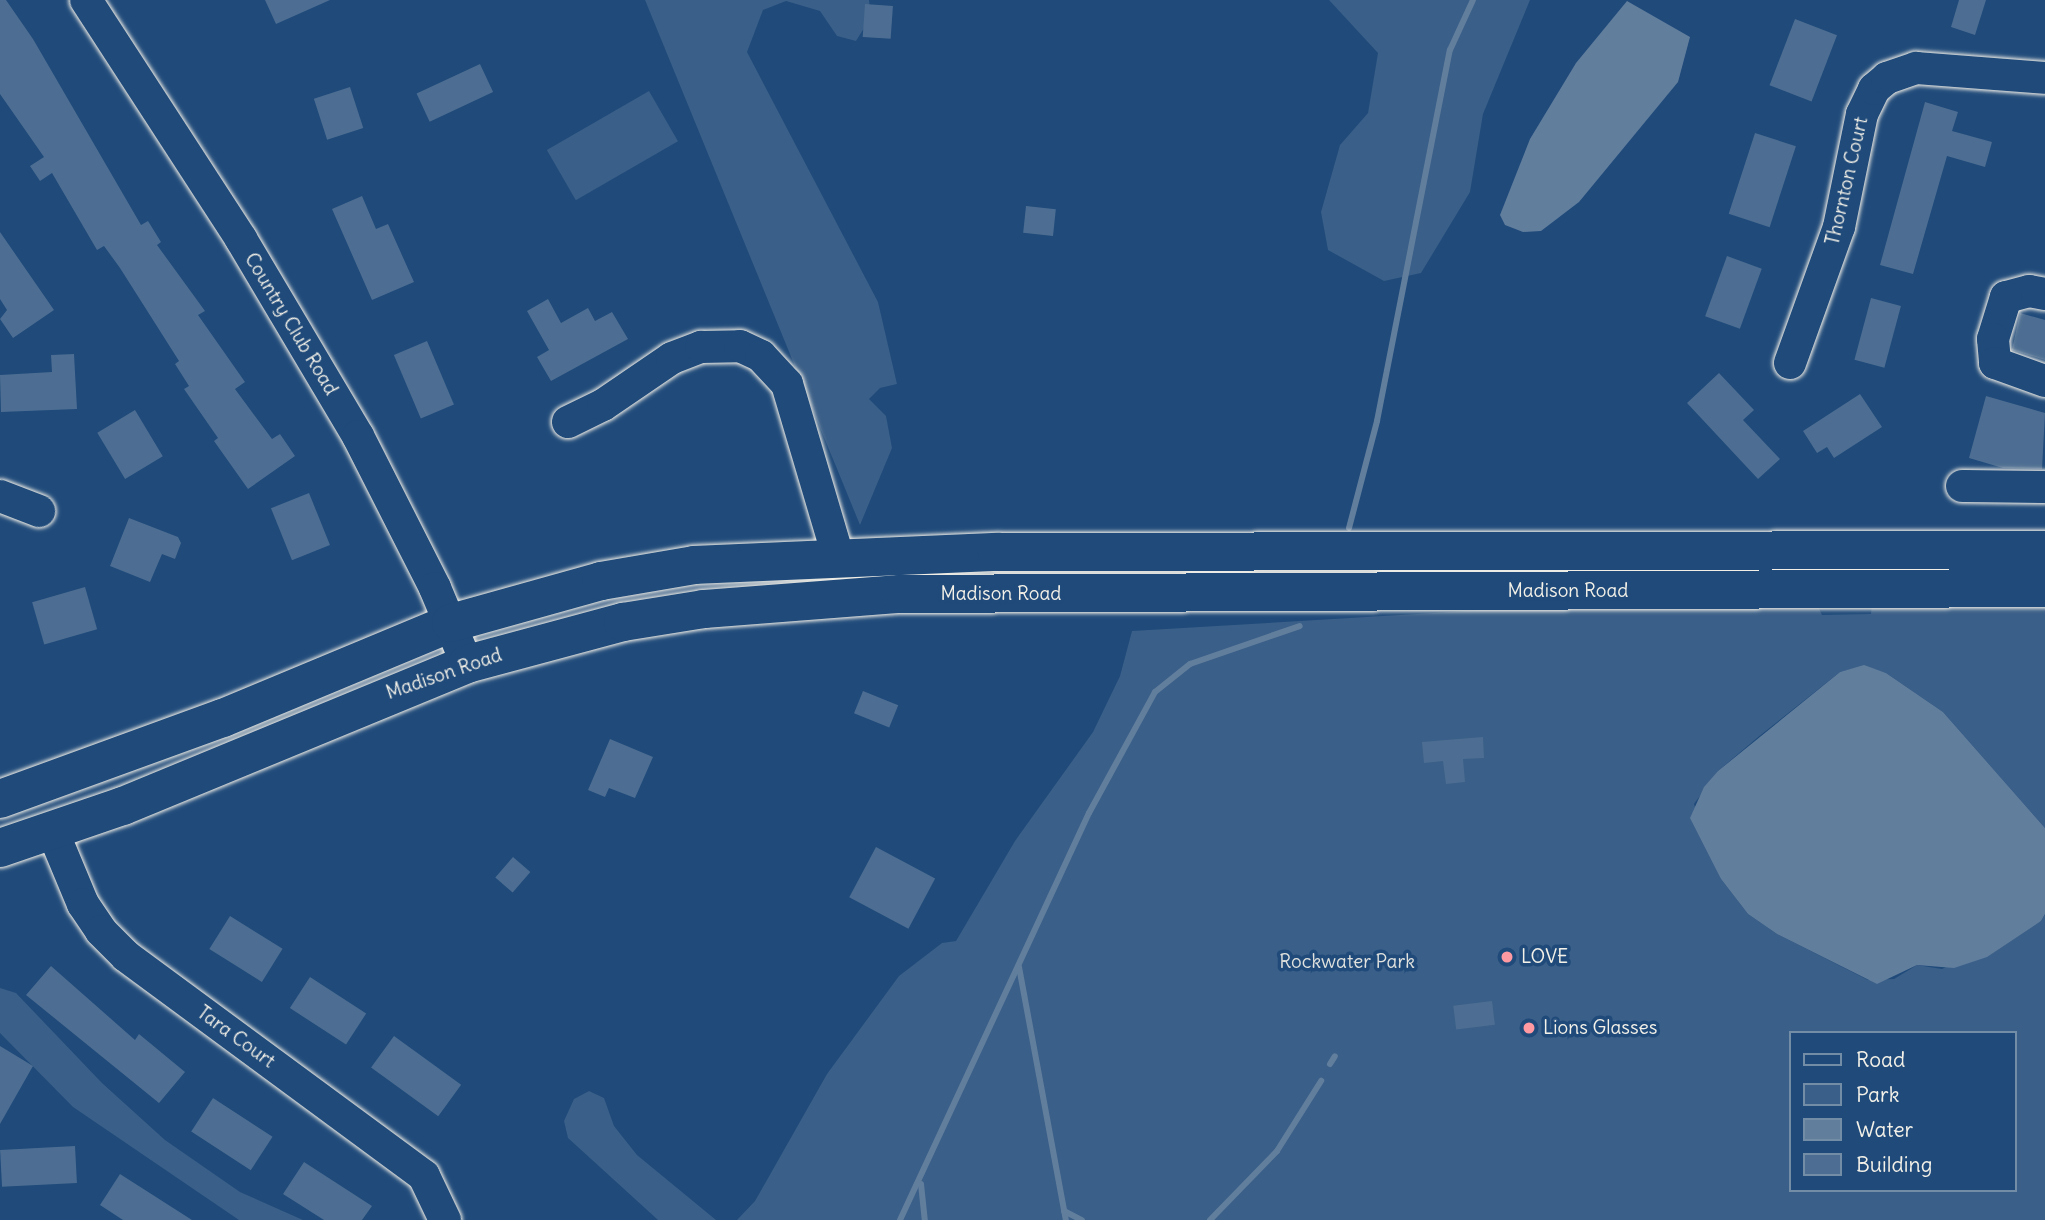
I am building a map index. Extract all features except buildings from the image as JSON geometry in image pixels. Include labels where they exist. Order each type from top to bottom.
[{"type":"main road","name":"Madison Road","points":[[0,799],[223,718],[451,622],[601,581],[695,565],[838,556],[2045,550]]},
{"type":"main road","name":"Madison Road","points":[[0,848],[53,832],[467,664],[623,622],[815,598],[2045,588]]},
{"type":"street","name":"Country Club Road","points":[[86,0],[241,239],[351,425],[451,622],[467,664]]},
{"type":"street","name":"Thornton Court","points":[[1790,363],[1839,226],[1862,114],[1874,89],[1886,78],[1916,68],[2045,78]]},
{"type":"street","points":[[2045,294],[2029,291],[2006,297],[1993,339],[1996,363],[2045,381]]},
{"type":"street","points":[[568,422],[603,405],[672,358],[701,347],[740,346],[761,356],[787,384],[838,556]]},
{"type":"street","points":[[1962,486],[2045,487]]},
{"type":"street","points":[[0,496],[39,511]]},
{"type":"street","name":"Tara Court","points":[[53,832],[83,904],[118,948],[424,1176],[445,1220]]},
{"type":"green space","points":[[645,0],[869,0],[871,17],[856,41],[837,36],[820,11],[786,1],[763,10],[747,52],[878,302],[897,384],[880,388],[869,399],[886,416],[892,448],[860,525]]},
{"type":"green space","points":[[1329,0],[1530,0],[1483,114],[1470,192],[1421,273],[1384,281],[1328,250],[1321,212],[1340,145],[1368,113],[1378,53]]},
{"type":"green space","points":[[649,91],[678,141],[576,200],[547,150]]},
{"type":"green space","name":"Rockwater Park","points":[[2045,600],[2045,828],[1943,712],[1886,673],[1864,666],[1840,672],[1757,738],[1718,771],[1694,804],[1721,879],[1748,914],[1777,934],[1868,980],[1894,979],[1917,965],[1942,969],[2041,921],[2045,914],[2045,1220],[737,1220],[755,1201],[827,1074],[899,976],[942,943],[956,941],[1015,841],[1093,732],[1120,676],[1132,631],[1601,603],[1817,604],[1822,615],[1871,614],[1872,603]]},
{"type":"green space","points":[[0,988],[16,993],[102,1083],[165,1140],[240,1192],[303,1220],[239,1220],[73,1107],[0,1033]]},
{"type":"green space","points":[[589,1091],[604,1098],[614,1126],[637,1155],[716,1220],[658,1220],[568,1138],[564,1121],[574,1099]]},
{"type":"water","points":[[1627,1],[1690,37],[1678,82],[1579,202],[1541,231],[1523,232],[1505,225],[1500,215],[1530,139],[1576,63]]},
{"type":"water","points":[[1864,665],[1886,673],[1943,712],[2045,828],[2045,914],[2041,921],[1987,957],[1954,968],[1917,965],[1877,984],[1777,934],[1748,914],[1721,879],[1690,818],[1704,787],[1718,771],[1840,672]]},
{"type":"waterway","points":[[1349,528],[1377,421],[1450,50],[1473,0]]},
{"type":"waterway","points":[[900,1220],[1089,813],[1155,692],[1190,664],[1300,626]]},
{"type":"waterway","points":[[1019,967],[1066,1220]]},
{"type":"waterway","points":[[1330,1064],[1335,1056]]},
{"type":"waterway","points":[[1210,1220],[1277,1151],[1321,1081]]},
{"type":"waterway","points":[[921,1184],[925,1220]]},
{"type":"waterway","points":[[1064,1211],[1082,1220]]},
{"type":"place","name":"LOVE","points":[[1507,957]]},
{"type":"place","name":"Lions Glasses","points":[[1529,1028]]}]
